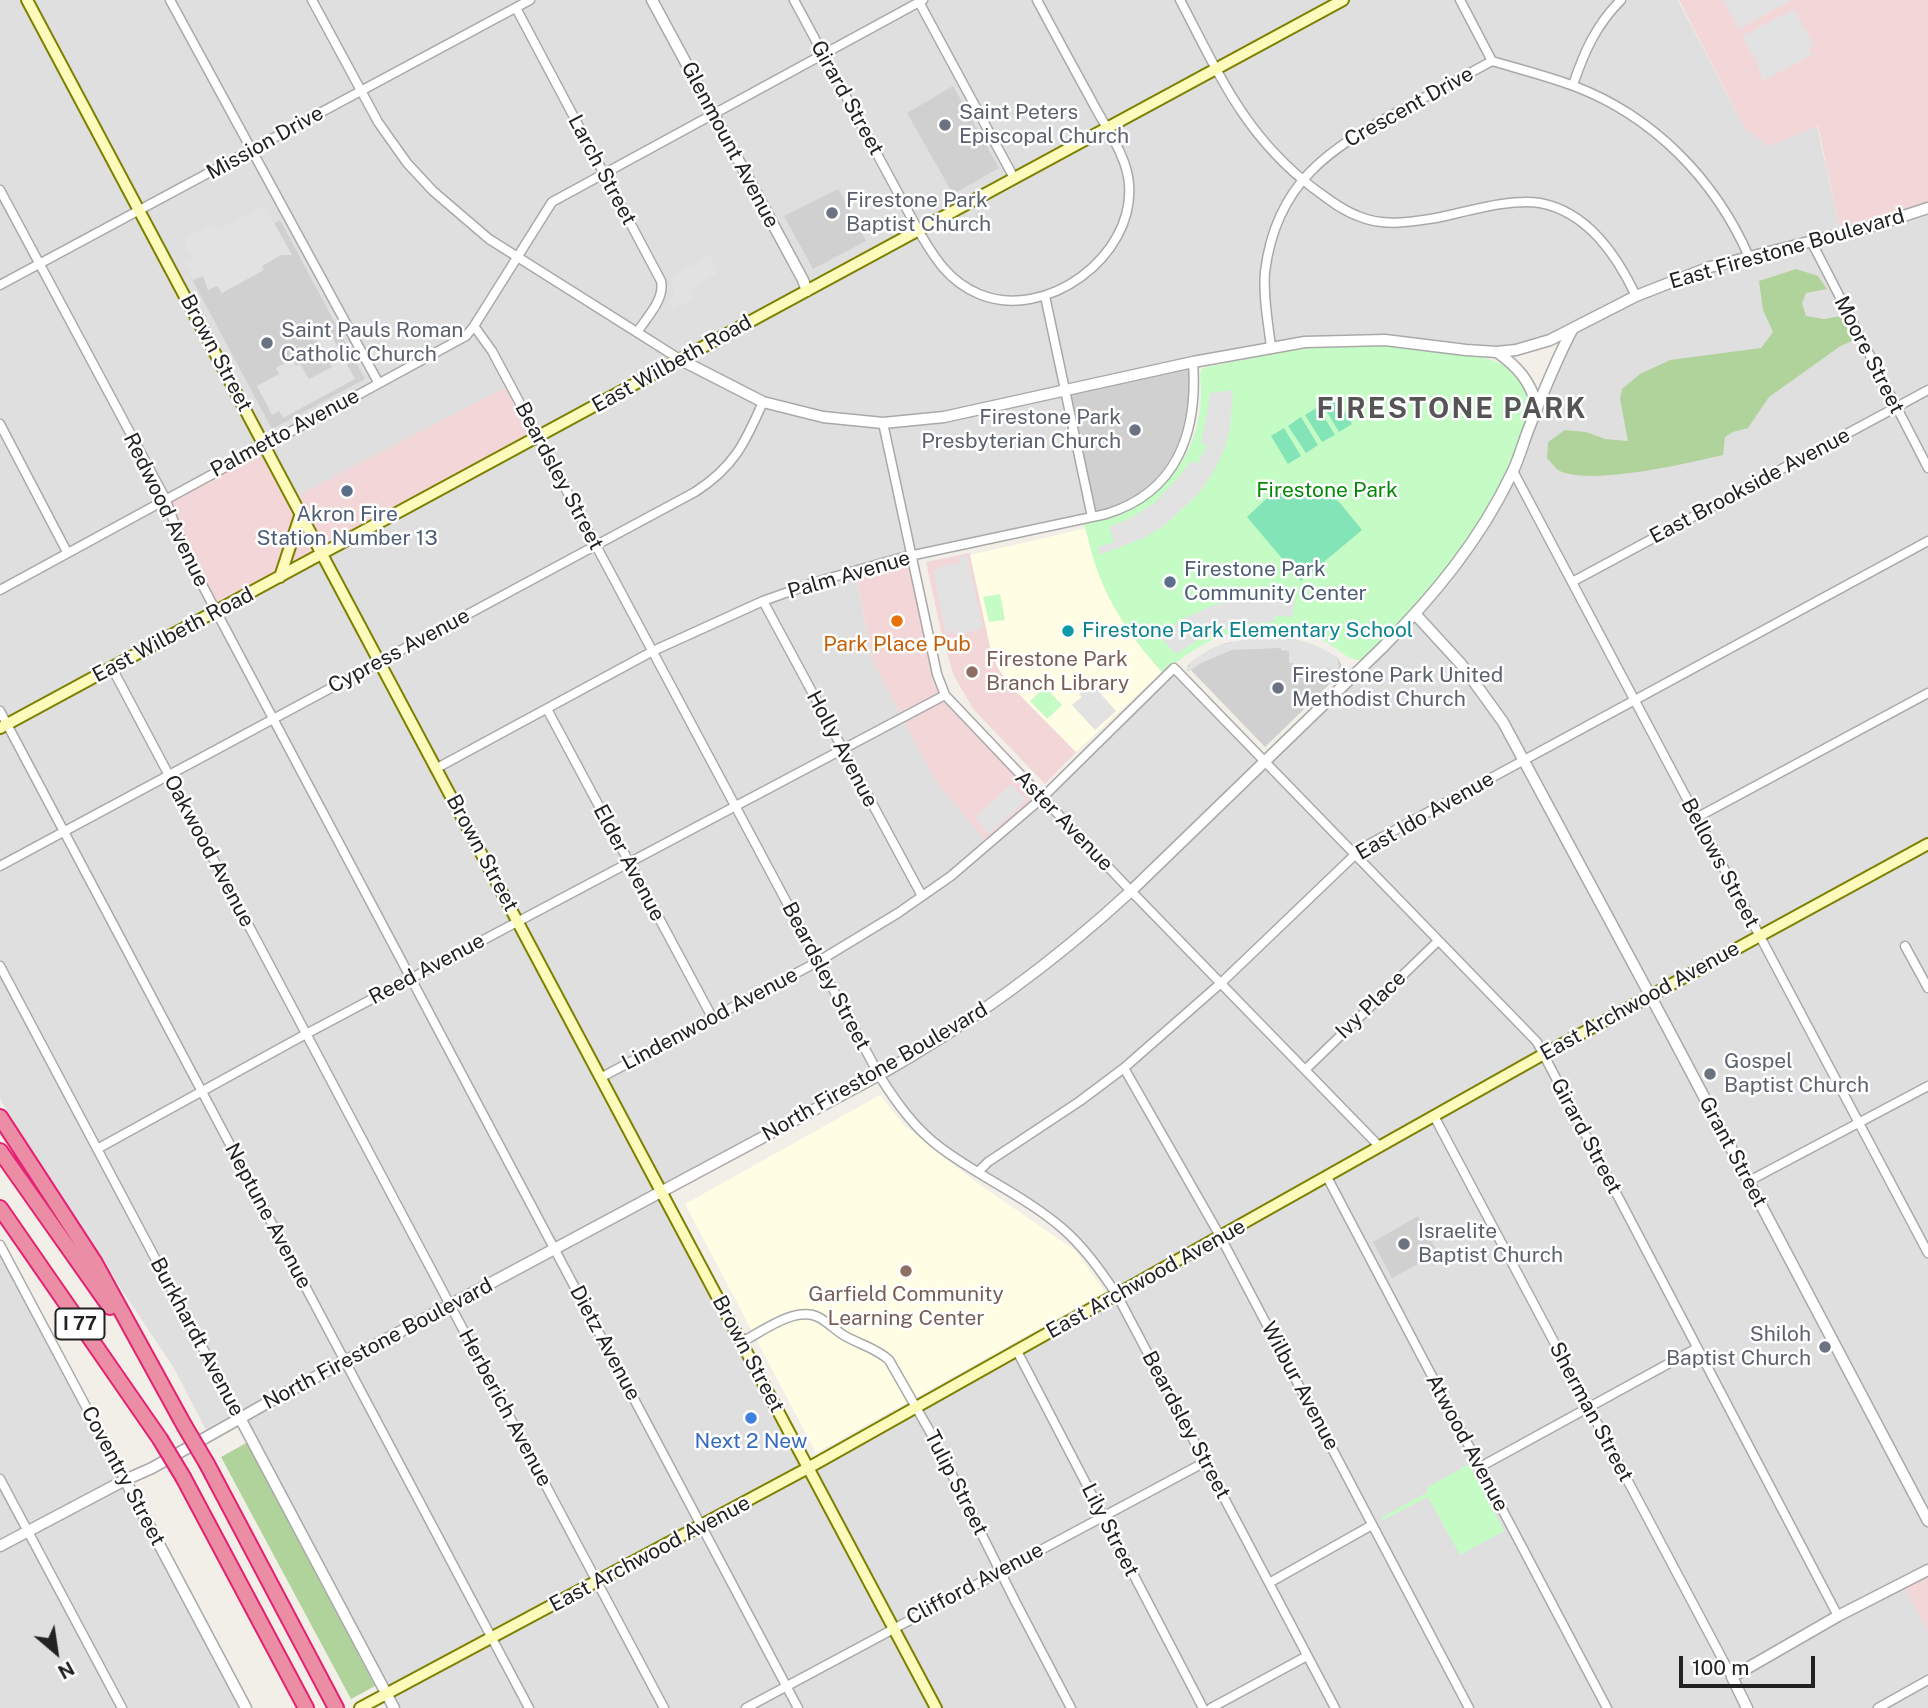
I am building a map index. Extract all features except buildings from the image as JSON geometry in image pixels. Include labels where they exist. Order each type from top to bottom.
[{"type":"highway","points":[[0,1117],[95,1263],[155,1371]]},
{"type":"highway","name":"I 77","points":[[0,1151],[155,1371],[336,1708]]},
{"type":"highway","name":"I 77","points":[[0,1208],[160,1439],[304,1704]]},
{"type":"main road","name":"Brown Street","points":[[27,0],[936,1708]]},
{"type":"main road","name":"East Wilbeth Road","points":[[4,726],[1343,0]]},
{"type":"main road","points":[[280,577],[301,513]]},
{"type":"main road","name":"East Archwood Avenue","points":[[360,1708],[808,1468],[1544,1054],[1928,844]]},
{"type":"street","points":[[170,0],[378,382]]},
{"type":"street","points":[[312,0],[360,91],[392,142],[428,187],[473,227],[516,257],[681,360]]},
{"type":"street","name":"Mission Drive","points":[[0,285],[530,0]]},
{"type":"street","name":"Glenmount Avenue","points":[[652,0],[807,291]]},
{"type":"street","name":"Girard Street","points":[[794,0],[939,265],[953,279],[988,297],[1006,299],[1045,296]]},
{"type":"street","points":[[1037,0],[1127,171],[1129,201],[1125,223],[1118,237],[1100,262],[1072,283],[1045,296],[1093,517]]},
{"type":"street","points":[[1180,0],[1245,120],[1264,144],[1302,179],[1341,208],[1364,219],[1381,222],[1413,222],[1515,203],[1541,204],[1559,209],[1587,227],[1612,253],[1636,296]]},
{"type":"street","points":[[1460,0],[1492,61]]},
{"type":"street","points":[[1573,85],[1593,35],[1601,21],[1621,0]]},
{"type":"street","points":[[921,1],[1014,178]]},
{"type":"street","name":"Palmetto Avenue","points":[[0,590],[134,518],[264,443],[466,335],[552,202],[921,1]]},
{"type":"street","name":"Larch Street","points":[[516,8],[662,281],[660,297],[638,331]]},
{"type":"street","name":"Crescent Drive","points":[[1270,347],[1265,296],[1268,258],[1276,229],[1302,179],[1328,154],[1357,134],[1492,61],[1573,85],[1602,98],[1627,113],[1673,148],[1699,175],[1720,203],[1749,257]]},
{"type":"street","name":"Redwood Avenue","points":[[0,190],[165,498],[186,552],[216,611],[410,979]]},
{"type":"street","name":"East Firestone Boulevard","points":[[681,360],[763,402],[823,417],[883,423],[944,417],[1193,362],[1270,347],[1320,341],[1363,339],[1497,352],[1535,346],[1636,296],[1700,271],[1928,208]]},
{"type":"street","name":"Moore Street","points":[[1811,241],[1928,468]]},
{"type":"street","name":"Beardsley Street","points":[[474,326],[492,351],[879,1075],[898,1105],[939,1147],[1064,1230],[1098,1267],[1117,1295],[1335,1708]]},
{"type":"street","name":"North Firestone Boulevard","points":[[0,1546],[152,1468],[240,1418],[879,1075],[948,1035],[1009,994],[1083,935],[1131,891],[1416,615],[1475,538],[1513,471],[1537,406],[1572,330]]},
{"type":"street","points":[[1497,352],[1524,376],[1537,406]]},
{"type":"street","name":"Palm Avenue","points":[[437,768],[653,651],[763,601],[816,582],[912,555],[1113,512],[1140,498],[1157,484],[1176,460],[1188,434],[1195,391],[1193,362]]},
{"type":"street","name":"East Brookside Avenue","points":[[1572,582],[1928,390]]},
{"type":"street","name":"Cypress Avenue","points":[[0,866],[713,481],[743,447],[763,402]]},
{"type":"street","name":"Aster Avenue","points":[[883,423],[937,674],[945,695],[1380,1147]]},
{"type":"street","points":[[0,424],[67,552]]},
{"type":"street","name":"Bellows Street","points":[[1513,471],[1928,1253]]},
{"type":"street","name":"East Ido Avenue","points":[[978,1172],[988,1162],[1124,1068],[1221,983],[1354,855],[1371,842],[1928,541]]},
{"type":"street","name":"Holly Avenue","points":[[763,601],[922,896]]},
{"type":"street","name":"Grant Street","points":[[1416,615],[1479,687],[1524,760],[1928,1521]]},
{"type":"street","name":"Oakwood Avenue","points":[[112,668],[306,1034]]},
{"type":"street","name":"Girard Street","points":[[1174,668],[1537,1042],[1838,1616]]},
{"type":"street","name":"Lindenwood Avenue","points":[[602,1077],[819,961],[874,929],[922,896],[979,854],[1042,798],[1174,668]]},
{"type":"street","points":[[1696,818],[1928,693]]},
{"type":"street","name":"Reed Avenue","points":[[97,1149],[306,1034],[945,695]]},
{"type":"street","name":"Elder Avenue","points":[[547,709],[712,1017]]},
{"type":"street","name":"Neptune Avenue","points":[[0,711],[4,726],[64,830],[529,1708]]},
{"type":"street","name":"Ivy Place","points":[[1305,1070],[1438,941]]},
{"type":"street","points":[[1905,946],[1928,988]]},
{"type":"street","name":"Burkhardt Avenue","points":[[0,966],[394,1708]]},
{"type":"street","name":"Dietz Avenue","points":[[410,979],[798,1708]]},
{"type":"street","name":"Herberich Avenue","points":[[306,1034],[664,1708]]},
{"type":"street","name":"Wilbur Avenue","points":[[1124,1068],[1220,1236],[1469,1708]]},
{"type":"street","points":[[1749,1181],[1928,1086]]},
{"type":"street","name":"Sherman Street","points":[[1434,1116],[1747,1708]]},
{"type":"street","name":"Atwood Avenue","points":[[1327,1177],[1607,1708]]},
{"type":"street","name":"Coventry Street","points":[[0,1245],[246,1708]]},
{"type":"street","name":"Tulip Street","points":[[742,1342],[793,1316],[806,1313],[819,1317],[844,1336],[880,1351],[889,1360],[917,1407],[1072,1708]]},
{"type":"street","points":[[1480,1467],[1697,1348]]},
{"type":"street","name":"Lily Street","points":[[1017,1352],[1203,1708]]},
{"type":"street","name":"Clifford Avenue","points":[[746,1708],[999,1570],[1205,1462]]},
{"type":"street","points":[[0,1479],[122,1708]]},
{"type":"street","points":[[1269,1583],[1372,1525]]},
{"type":"street","points":[[1732,1677],[1838,1616],[1928,1570]]},
{"type":"street","points":[[1211,1708],[1307,1656]]},
{"type":"street","points":[[1878,1708],[1928,1680]]},
{"type":"shaded area","points":[[0,0],[1678,0],[1745,129],[1770,146],[1817,126],[1841,234],[1928,208],[1928,1570],[1903,1584],[1928,1632],[1928,1708],[394,1708],[240,1419],[209,1436],[174,1368],[86,1236],[0,1099],[0,728],[7,724],[0,711]],"holes":[[[1571,331],[1513,471],[1443,583],[1263,761],[1174,668],[989,846],[902,717],[872,659],[855,571],[1092,517],[1193,362],[1352,339],[1516,350]],[[510,386],[536,433],[185,552],[293,498]],[[879,1075],[917,1127],[1025,1202],[1080,1245],[1116,1295],[809,1468],[662,1192]]]},
{"type":"shaded area","points":[[1679,0],[1928,0],[1928,202],[1862,223],[1839,226],[1818,126],[1770,146],[1745,129]]},
{"type":"shaded area","points":[[1723,0],[1789,0],[1790,1],[1739,29]]},
{"type":"shaded area","points":[[1794,9],[1814,45],[1808,49],[1812,55],[1763,81],[1756,61],[1742,36]]},
{"type":"shaded area","points":[[953,86],[999,168],[953,194],[907,113]]},
{"type":"shaded area","points":[[838,189],[866,241],[813,269],[784,216]]},
{"type":"shaded area","points":[[264,205],[292,255],[281,255],[262,266],[264,270],[222,293],[217,286],[208,290],[203,276],[193,280],[184,264],[194,259],[186,245],[186,238],[211,224],[219,229]]},
{"type":"shaded area","points":[[280,220],[365,379],[272,429],[187,270]]},
{"type":"shaded area","points":[[710,255],[717,273],[690,289],[694,298],[672,310],[669,303],[674,292],[671,277]]},
{"type":"shaded area","points":[[325,324],[355,379],[283,418],[279,411],[272,415],[257,386],[279,374],[276,368],[292,359],[296,366],[300,364],[309,379],[332,367],[311,331]]},
{"type":"shaded area","points":[[1193,362],[1195,391],[1180,453],[1146,494],[1092,517],[1065,390]]},
{"type":"shaded area","points":[[510,385],[538,437],[216,611],[165,498],[264,444],[293,498]]},
{"type":"shaded area","points":[[1233,390],[1230,428],[1225,448],[1199,493],[1164,526],[1144,538],[1099,555],[1098,547],[1114,542],[1109,527],[1154,503],[1191,461],[1197,464],[1207,446],[1201,442],[1210,393]]},
{"type":"shaded area","points":[[1087,528],[1095,563],[1120,616],[1140,646],[1155,664],[1164,670],[1076,752],[1009,684],[997,666],[970,555]]},
{"type":"shaded area","points":[[970,553],[990,646],[997,666],[1009,684],[1076,752],[1045,784],[974,710],[954,676],[926,562]]},
{"type":"shaded area","points":[[912,555],[945,695],[1042,798],[989,846],[934,779],[872,659],[855,570]]},
{"type":"shaded area","points":[[967,555],[983,628],[956,636],[953,630],[946,635],[933,571],[946,564],[960,564],[959,557]]},
{"type":"shaded area","points":[[1249,597],[1295,599],[1292,617],[1275,616],[1274,622],[1237,625],[1217,631],[1176,654],[1158,635],[1185,618],[1216,604]]},
{"type":"shaded area","points":[[1258,637],[1299,640],[1317,646],[1337,657],[1339,668],[1294,670],[1293,663],[1289,663],[1289,651],[1281,648],[1232,650],[1201,663],[1188,672],[1186,670],[1193,660],[1210,649]]},
{"type":"shaded area","points":[[1270,637],[1294,639],[1314,645],[1338,658],[1344,670],[1265,747],[1187,666],[1209,650],[1226,643]]},
{"type":"shaded area","points":[[1091,683],[1116,711],[1095,730],[1072,705],[1082,697],[1079,694]]},
{"type":"shaded area","points":[[1011,784],[1026,800],[989,834],[975,818]]},
{"type":"shaded area","name":"Garfield Community Learning Center","points":[[880,1095],[904,1125],[973,1180],[1076,1251],[1105,1292],[816,1453],[685,1204]]},
{"type":"shaded area","points":[[1418,1216],[1438,1253],[1392,1278],[1373,1242]]},
{"type":"shaded area","points":[[0,1245],[246,1708],[0,1708]]},
{"type":"shaded area","points":[[1928,1570],[1928,1632],[1903,1584]]},
{"type":"green space","points":[[1796,269],[1818,276],[1827,289],[1806,293],[1802,303],[1806,316],[1824,319],[1841,316],[1854,340],[1839,347],[1769,397],[1748,428],[1725,437],[1723,455],[1639,472],[1591,476],[1572,475],[1558,470],[1547,458],[1548,442],[1565,430],[1628,441],[1620,399],[1622,389],[1640,374],[1670,360],[1761,348],[1773,332],[1763,310],[1759,281]]},
{"type":"green space","name":"Firestone Park","points":[[1358,345],[1477,356],[1505,366],[1518,379],[1528,400],[1528,418],[1486,510],[1430,589],[1363,660],[1348,657],[1326,642],[1305,633],[1261,628],[1219,637],[1200,646],[1164,674],[1132,635],[1106,592],[1084,524],[1123,511],[1157,490],[1171,476],[1192,442],[1201,404],[1202,368],[1291,350]]},
{"type":"green space","points":[[1335,396],[1352,424],[1339,432],[1322,404]]},
{"type":"green space","points":[[1318,407],[1335,435],[1322,442],[1305,415]]},
{"type":"green space","points":[[1301,417],[1318,445],[1306,453],[1288,426]]},
{"type":"green space","points":[[1284,428],[1301,456],[1288,464],[1271,436]]},
{"type":"green space","points":[[1303,484],[1320,486],[1340,503],[1362,530],[1301,581],[1247,517],[1266,499]]},
{"type":"green space","points":[[1000,594],[1005,620],[989,622],[983,597]]},
{"type":"green space","points":[[1045,687],[1062,705],[1047,719],[1030,701]]},
{"type":"green space","points":[[248,1442],[375,1686],[351,1699],[221,1457]]},
{"type":"green space","points":[[1469,1464],[1504,1531],[1460,1555],[1428,1497],[1383,1520],[1382,1517],[1428,1492],[1427,1488]]},
{"type":"place","name":"Saint Peters Episcopal Church","points":[[945,125]]},
{"type":"place","name":"Firestone Park Baptist Church","points":[[832,213]]},
{"type":"place","name":"Saint Pauls Roman Catholic Church","points":[[267,343]]},
{"type":"place","name":"Firestone Park Presbyterian Church","points":[[1135,430]]},
{"type":"place","name":"Akron Fire Station Number 13","points":[[347,491]]},
{"type":"place","name":"Firestone Park Community Center","points":[[1170,582]]},
{"type":"place","name":"Park Place Pub","points":[[897,621]]},
{"type":"place","name":"Firestone Park Elementary School","points":[[1068,631]]},
{"type":"place","name":"Firestone Park Branch Library","points":[[972,672]]},
{"type":"place","name":"Firestone Park United Methodist Church","points":[[1278,688]]},
{"type":"place","name":"Gospel Baptist Church","points":[[1710,1074]]},
{"type":"place","name":"Israelite Baptist Church","points":[[1404,1244]]},
{"type":"place","name":"Garfield Community Learning Center","points":[[906,1271]]},
{"type":"place","name":"Shiloh Baptist Church","points":[[1825,1347]]},
{"type":"place","name":"Next 2 New","points":[[751,1418]]},
{"type":"district","name":"FIRESTONE PARK","points":[[1452,409]]}]
